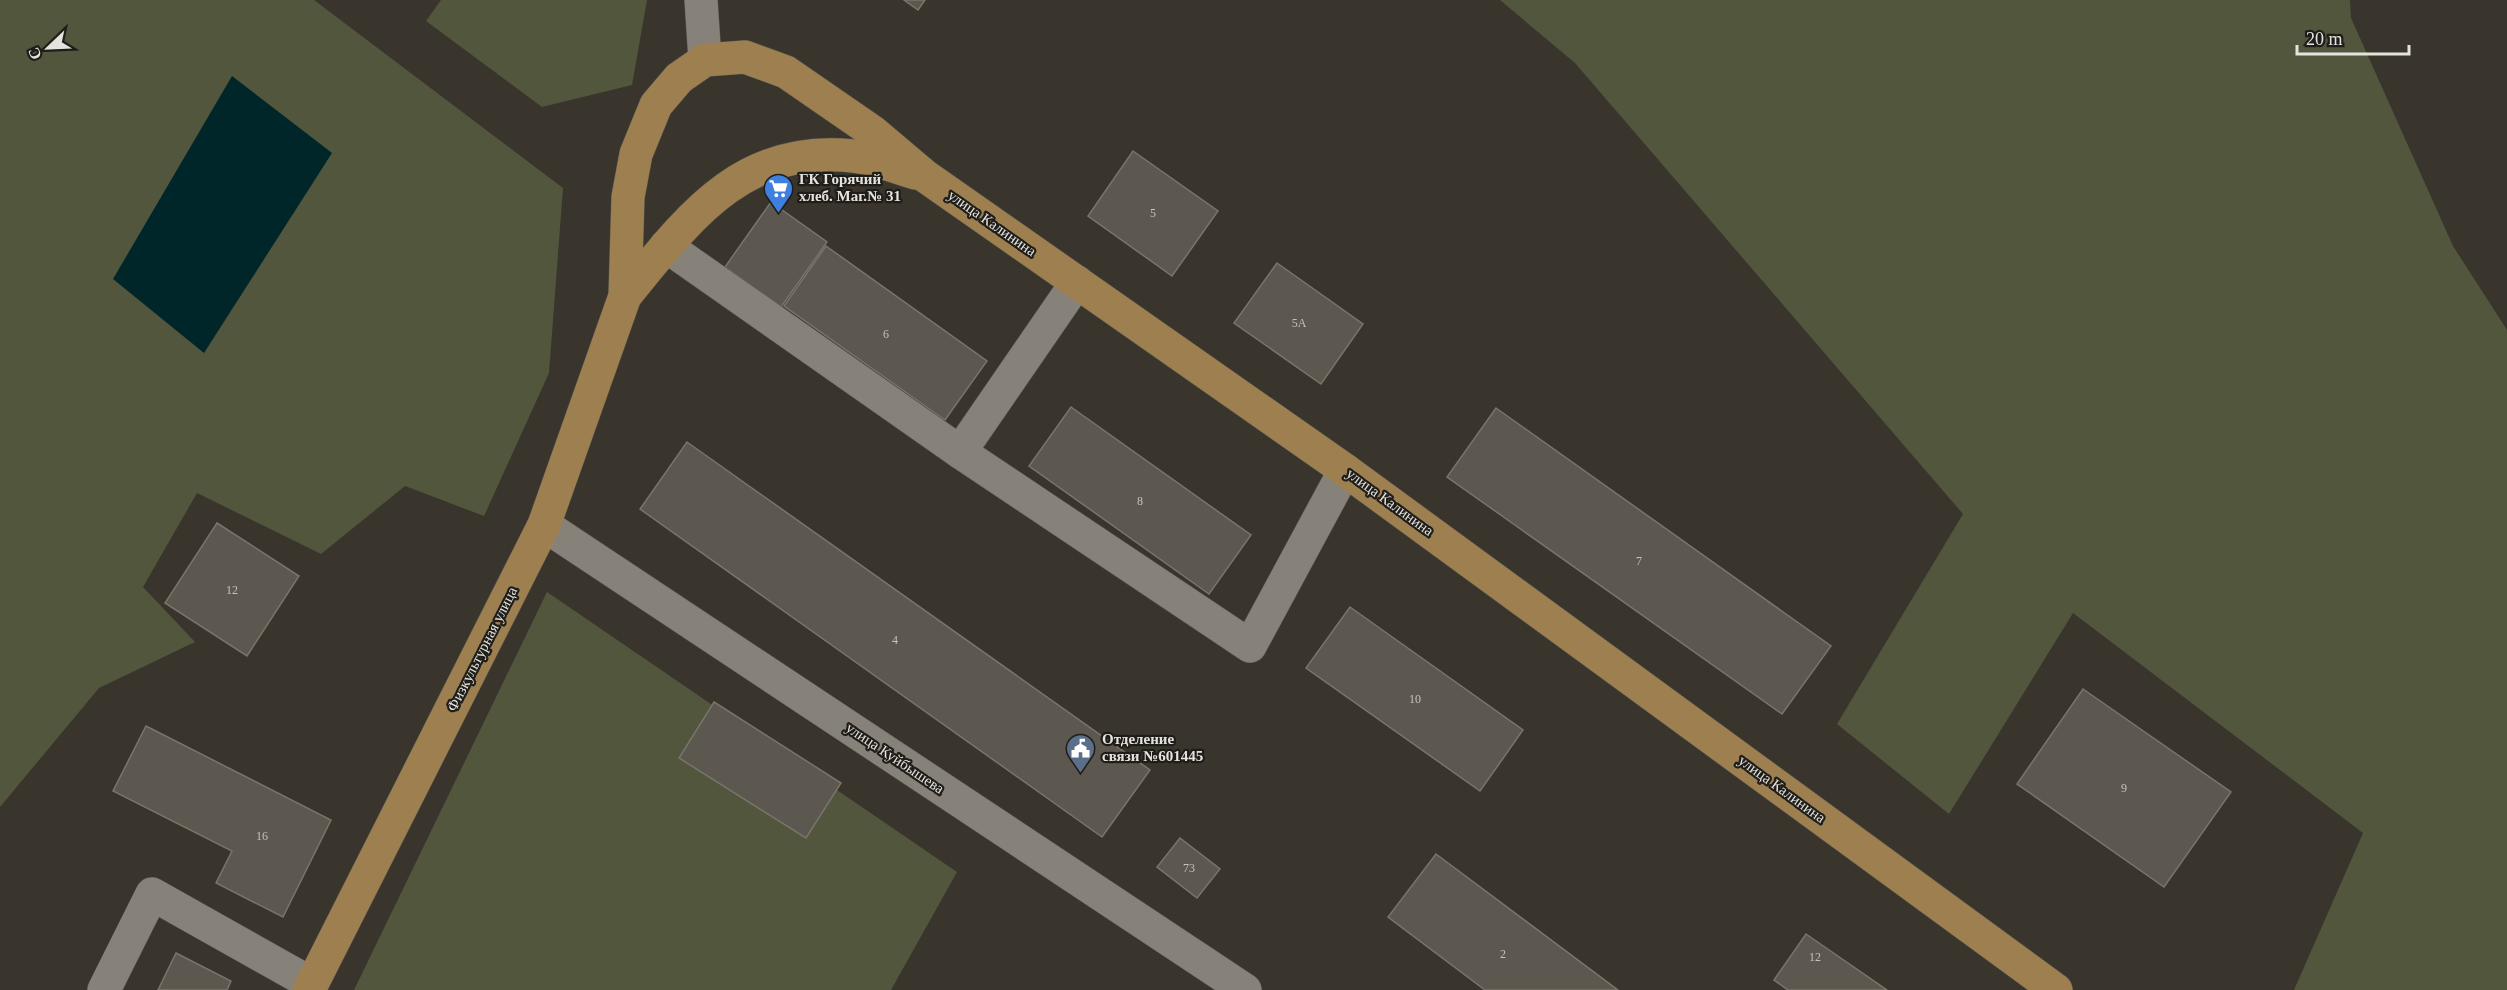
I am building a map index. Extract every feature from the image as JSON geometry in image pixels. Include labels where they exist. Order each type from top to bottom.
[{"type":"main road","name":"улица Калинина","points":[[705,60],[745,57],[786,72],[873,132],[925,176],[1346,470],[2056,990]]},
{"type":"main road","name":"Физкультурная улица","points":[[311,987],[544,525],[625,296],[628,197],[636,154],[656,105],[678,78],[705,60]]},
{"type":"main road","points":[[805,156],[820,142],[825,122],[817,94]]},
{"type":"main road","name":"Физкультурная улица","points":[[625,296],[666,246],[717,193],[759,168],[805,156],[854,156],[925,176]]},
{"type":"main road","points":[[628,197],[642,222],[666,246]]},
{"type":"street","points":[[701,0],[705,60]]},
{"type":"street","points":[[666,246],[960,452],[1250,646],[1346,470]]},
{"type":"street","points":[[960,452],[1077,282]]},
{"type":"street","name":"улица Куйбышева","points":[[544,525],[1245,990]]},
{"type":"street","points":[[104,990],[152,894],[311,987]]},
{"type":"green space","points":[[0,0],[314,0],[563,188],[549,373],[484,516],[405,486],[321,554],[197,493],[143,587],[195,642],[99,688],[0,807]]},
{"type":"green space","points":[[441,0],[647,0],[632,85],[542,107],[426,21]]},
{"type":"green space","points":[[1500,0],[2350,0],[2351,18],[2453,246],[2507,330],[2507,990],[2294,990],[2363,833],[2073,613],[1949,814],[1837,724],[1963,514],[1575,63]]},
{"type":"green space","points":[[547,592],[957,872],[891,990],[354,990]]},
{"type":"water","points":[[232,76],[332,153],[204,353],[113,279]]},
{"type":"building","points":[[904,0],[925,0],[918,10]]},
{"type":"building","points":[[1133,151],[1218,211],[1172,276],[1088,216]]},
{"type":"building","points":[[771,202],[827,242],[781,307],[725,267]]},
{"type":"building","points":[[826,246],[987,361],[945,420],[784,306]]},
{"type":"building","points":[[1277,263],[1363,324],[1321,384],[1234,323]]},
{"type":"building","points":[[1071,407],[1251,535],[1209,594],[1029,466]]},
{"type":"building","points":[[1496,408],[1831,646],[1782,714],[1447,477]]},
{"type":"building","points":[[687,442],[1150,770],[1102,837],[640,509]]},
{"type":"building","points":[[217,523],[299,576],[247,656],[165,603]]},
{"type":"building","points":[[1350,607],[1523,730],[1480,791],[1306,668]]},
{"type":"building","points":[[2083,689],[2231,792],[2164,887],[2017,784]]},
{"type":"building","points":[[714,702],[841,783],[806,838],[679,758]]},
{"type":"building","points":[[146,726],[331,820],[283,917],[216,883],[232,851],[113,791]]},
{"type":"building","points":[[1180,838],[1220,869],[1197,898],[1157,867]]},
{"type":"building","points":[[1436,854],[1618,990],[1485,990],[1388,917]]},
{"type":"building","points":[[1806,934],[1887,990],[1788,990],[1774,980]]},
{"type":"building","points":[[176,953],[231,981],[227,990],[158,990]]},
{"type":"place","name":"ГК Горячий хлеб. Маг.№ 31","points":[[778,214]]},
{"type":"place","name":"Отделение связи №601445","points":[[1081,774]]}]
